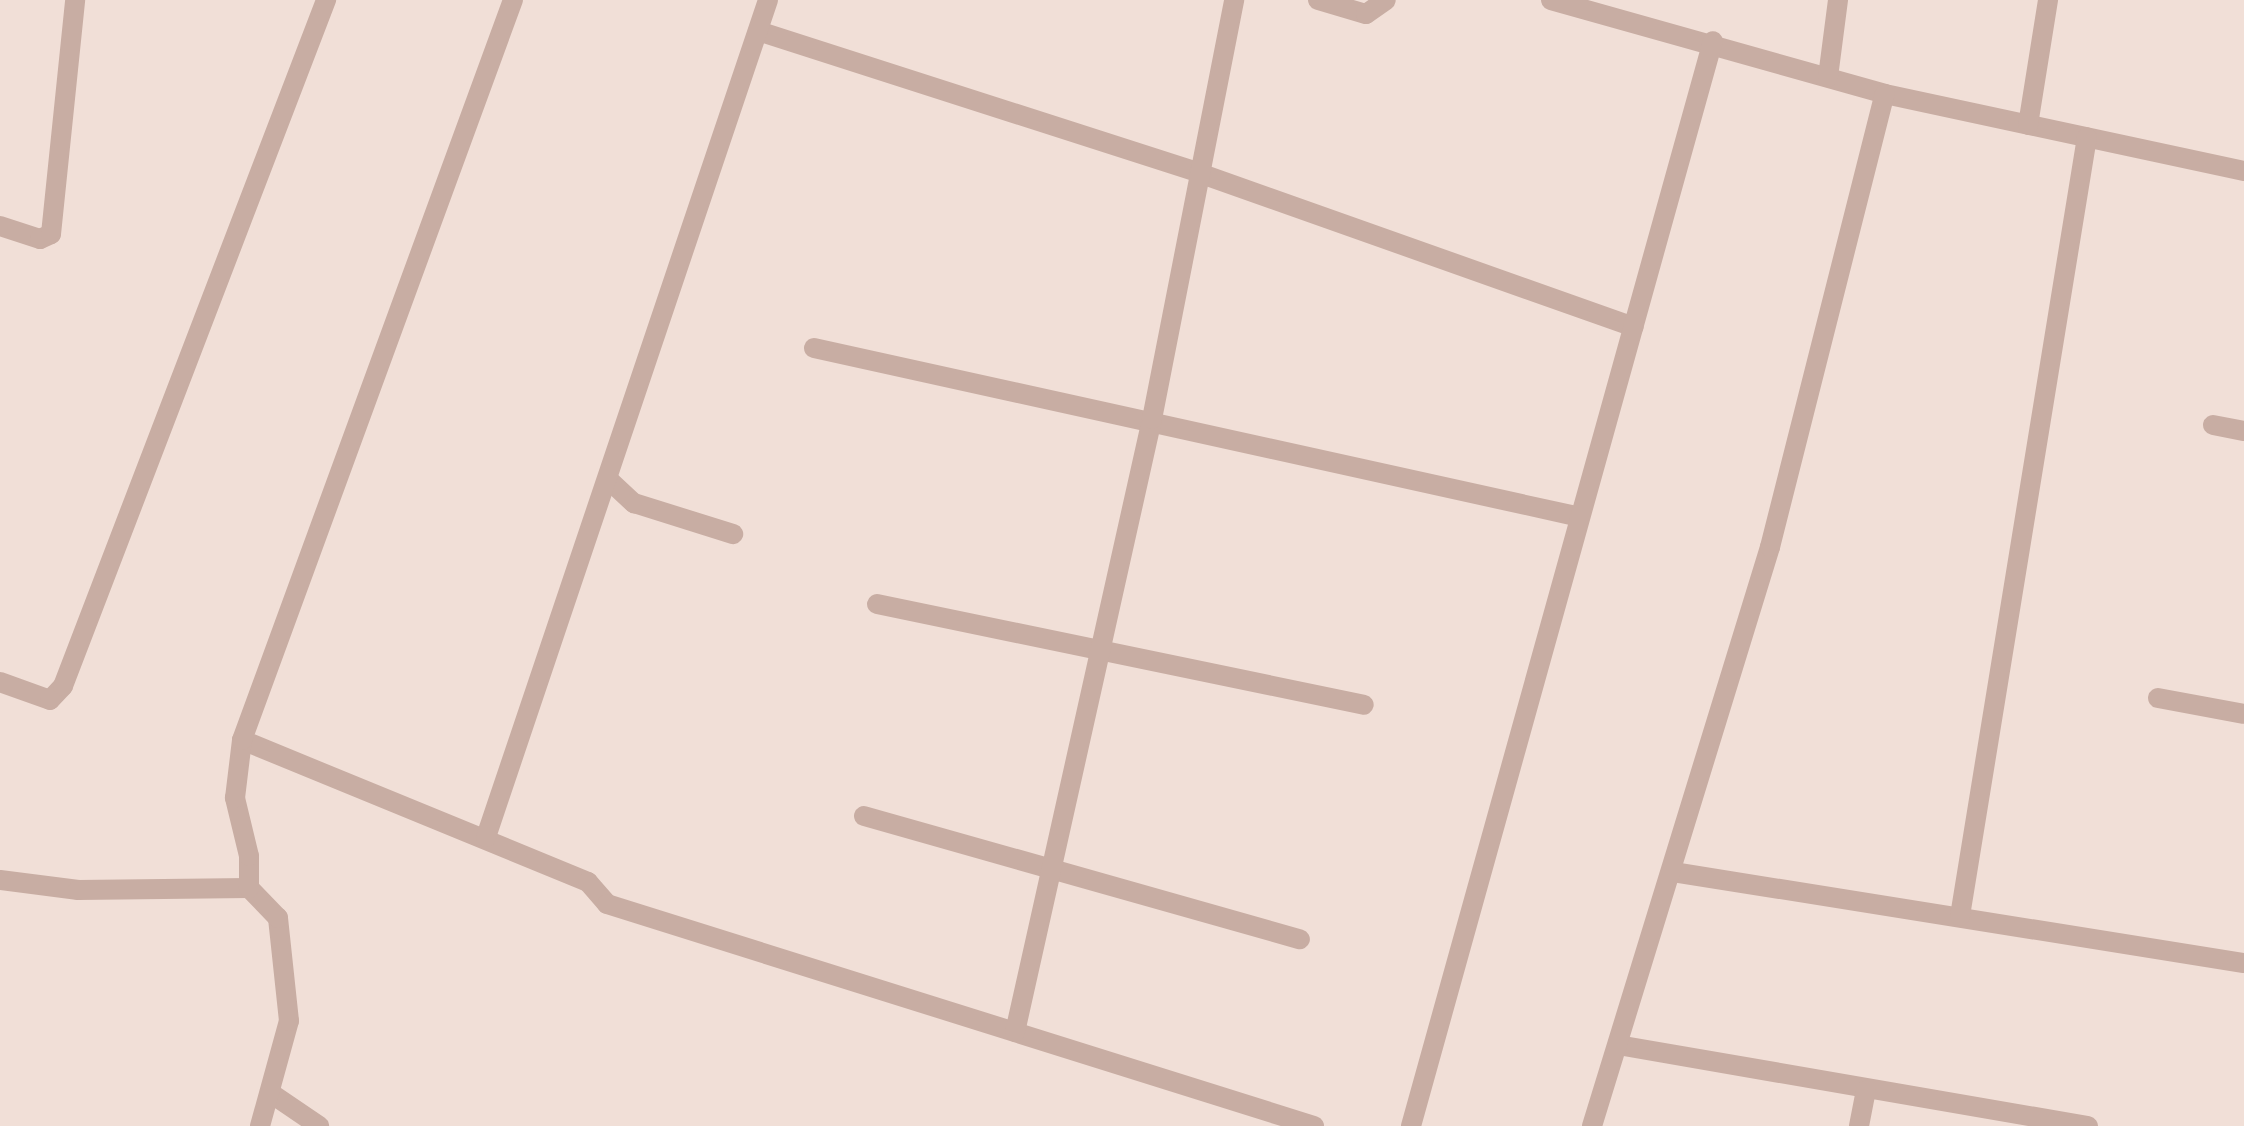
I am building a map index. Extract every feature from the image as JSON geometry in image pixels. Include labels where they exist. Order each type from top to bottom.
[{"type":"street","points":[[0,226],[40,239],[51,234],[75,0]]},
{"type":"street","points":[[0,682],[50,700],[63,686],[326,0]]},
{"type":"street","points":[[260,1126],[272,1094],[289,1021],[286,954],[278,918],[249,888],[249,856],[235,798],[242,740],[513,0]]},
{"type":"street","points":[[486,837],[610,481],[768,0]]},
{"type":"street","points":[[1015,1032],[1152,419],[1234,0]]},
{"type":"street","points":[[1318,0],[1366,14],[1386,0]]},
{"type":"street","points":[[1551,0],[1592,5],[1885,94],[2244,171]]},
{"type":"street","points":[[1828,77],[1838,0]]},
{"type":"street","points":[[2028,125],[2048,0]]},
{"type":"street","points":[[758,31],[1199,173],[1633,327]]},
{"type":"street","points":[[1411,1126],[1713,41]]},
{"type":"street","points":[[1592,1126],[1673,872],[1770,547],[1885,94]]},
{"type":"street","points":[[1960,916],[2087,137]]},
{"type":"street","points":[[814,348],[1152,419],[1580,517]]},
{"type":"street","points":[[2213,425],[2244,431]]},
{"type":"street","points":[[610,481],[634,503],[733,534]]},
{"type":"street","points":[[877,604],[1364,705]]},
{"type":"street","points":[[2158,698],[2244,714]]},
{"type":"street","points":[[242,740],[486,837],[588,882],[607,904],[1314,1126]]},
{"type":"street","points":[[864,816],[1052,873],[1300,939]]},
{"type":"street","points":[[1673,872],[2244,963]]},
{"type":"street","points":[[0,880],[78,890],[249,888]]},
{"type":"street","points":[[1618,1045],[1866,1091],[2088,1126]]},
{"type":"street","points":[[1859,1126],[1866,1091]]},
{"type":"street","points":[[272,1094],[319,1126]]}]
